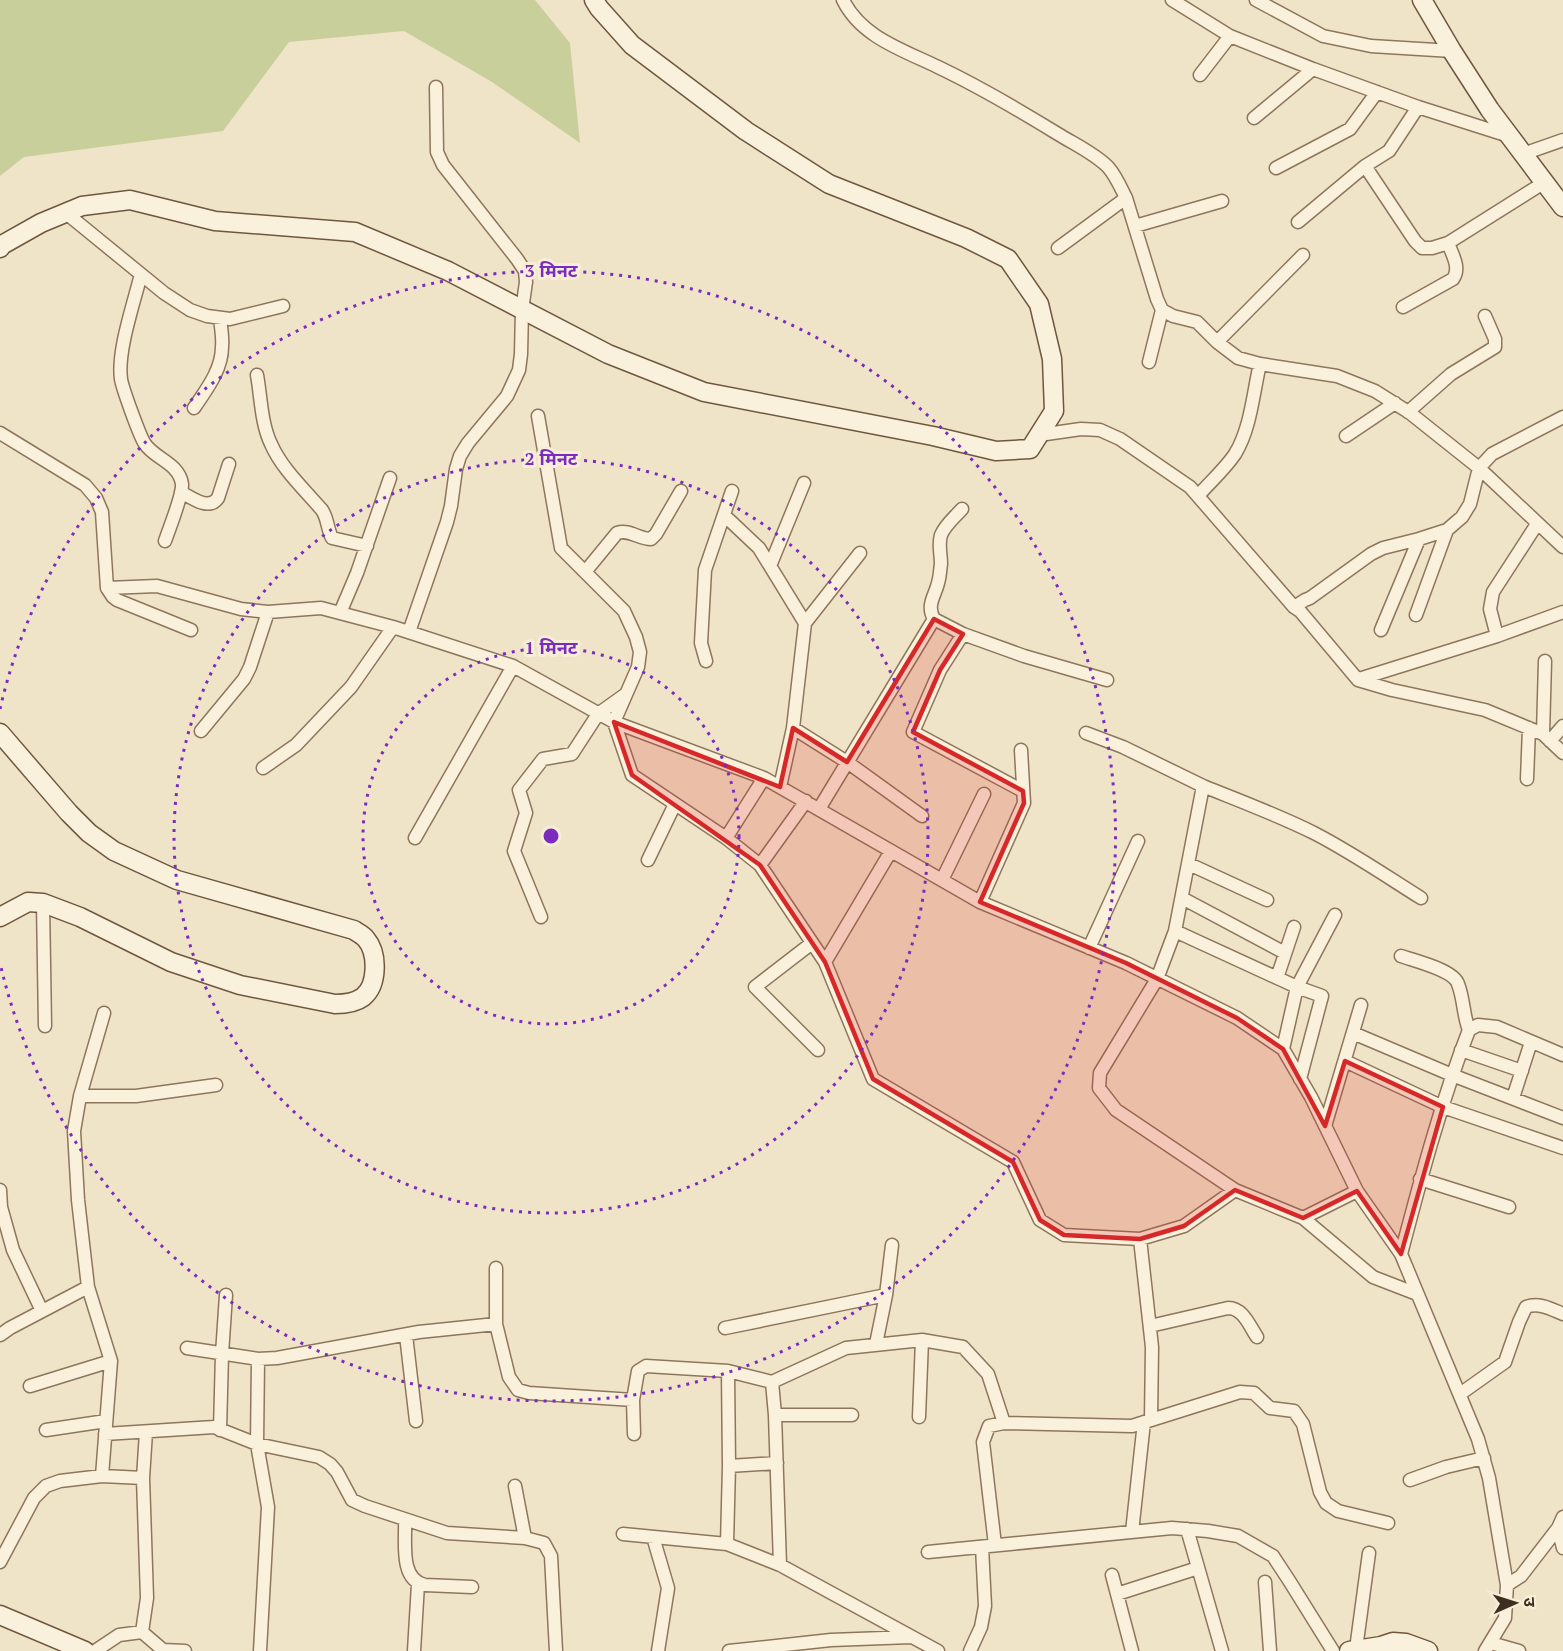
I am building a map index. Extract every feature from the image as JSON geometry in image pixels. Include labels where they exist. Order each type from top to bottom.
[{"type":"street","points":[[0,248],[41,223],[82,206],[130,200],[215,222],[355,232],[448,271],[608,354],[704,392],[933,436],[996,451],[1029,449],[1054,411],[1052,359],[1039,304],[1008,259],[966,238],[830,184],[746,131],[632,45],[594,0]]},
{"type":"street","points":[[843,0],[849,12],[864,28],[884,41],[995,96],[1108,167],[1126,198],[1162,310],[1173,316],[1197,322],[1217,342],[1238,358],[1260,364],[1338,376],[1375,391],[1408,412],[1479,468],[1563,547]]},
{"type":"street","points":[[1172,0],[1230,36],[1418,107],[1509,136]]},
{"type":"street","points":[[1256,0],[1323,36],[1371,46],[1452,51]]},
{"type":"street","points":[[1422,0],[1452,51],[1509,136],[1561,201]]},
{"type":"street","points":[[1200,75],[1230,36]]},
{"type":"street","points":[[1254,118],[1313,69]]},
{"type":"street","points":[[409,632],[452,506],[456,469],[460,456],[507,396],[519,370],[526,282],[525,271],[510,249],[443,165],[437,152],[436,87]]},
{"type":"street","points":[[1276,168],[1350,129],[1377,92]]},
{"type":"street","points":[[1298,222],[1365,166],[1389,151],[1418,107]]},
{"type":"street","points":[[1523,154],[1563,140]]},
{"type":"street","points":[[1365,166],[1422,248],[1432,248],[1448,243],[1545,182]]},
{"type":"street","points":[[1058,248],[1126,198]]},
{"type":"street","points":[[1135,226],[1222,201]]},
{"type":"street","points":[[66,213],[164,293],[189,310],[230,319],[283,306]]},
{"type":"street","points":[[1403,307],[1453,279],[1456,275],[1457,269],[1448,243]]},
{"type":"street","points":[[1217,342],[1304,255]]},
{"type":"street","points":[[141,274],[121,354],[121,380],[144,443],[180,476],[182,486],[165,541]]},
{"type":"street","points":[[1149,362],[1162,310]]},
{"type":"street","points":[[1408,412],[1451,374],[1491,351],[1495,339],[1485,316]]},
{"type":"street","points":[[194,408],[220,363],[223,349],[220,318]]},
{"type":"street","points":[[1198,496],[1233,456],[1241,442],[1260,364]]},
{"type":"street","points":[[257,375],[265,428],[286,470],[327,517],[332,538],[367,546]]},
{"type":"street","points":[[1346,436],[1395,403]]},
{"type":"street","points":[[538,416],[561,548],[624,611],[640,652],[638,667],[614,722],[632,774],[726,838],[760,865],[825,962],[873,1079],[1012,1162],[1040,1220],[1064,1235],[1140,1239],[1184,1226],[1235,1190]]},
{"type":"street","points":[[1294,607],[1311,598],[1371,554],[1383,548],[1447,530],[1462,517],[1470,504],[1479,468],[1492,454],[1563,417]]},
{"type":"street","points":[[1039,435],[1082,429],[1100,430],[1120,439],[1190,487],[1294,607],[1300,610],[1358,680],[1392,690],[1485,710],[1546,737],[1563,753]]},
{"type":"street","points":[[0,433],[85,485],[96,498],[102,512],[107,588],[113,597],[191,630]]},
{"type":"street","points":[[180,492],[203,503],[215,502],[229,464]]},
{"type":"street","points":[[340,613],[367,546],[390,478]]},
{"type":"street","points":[[770,566],[804,483]]},
{"type":"street","points":[[706,661],[701,643],[705,570],[732,490]]},
{"type":"street","points":[[585,572],[617,533],[632,532],[645,539],[651,539],[681,491]]},
{"type":"street","points":[[962,509],[941,536],[938,582],[930,605],[930,612],[934,619],[963,634],[1024,656],[1107,680]]},
{"type":"street","points":[[724,515],[759,548],[805,623]]},
{"type":"street","points":[[1497,636],[1490,609],[1494,592],[1537,524]]},
{"type":"street","points":[[1416,615],[1447,530]]},
{"type":"street","points":[[1381,630],[1419,539]]},
{"type":"street","points":[[780,787],[793,728],[805,623],[860,553]]},
{"type":"street","points":[[107,588],[157,586],[241,609],[268,612],[321,608],[393,627],[513,666],[614,722],[764,778],[980,902],[1157,979],[1237,1018],[1283,1048],[1357,1191],[1401,1254],[1478,1439],[1496,1513],[1507,1585],[1505,1618],[1488,1647],[1519,1651]]},
{"type":"street","points":[[201,731],[244,680],[268,612]]},
{"type":"street","points":[[1358,680],[1497,636],[1563,612]]},
{"type":"street","points":[[819,809],[934,619]]},
{"type":"street","points":[[263,768],[296,745],[351,687],[393,627]]},
{"type":"street","points":[[963,634],[940,670],[913,732],[1023,791]]},
{"type":"street","points":[[1545,661],[1546,737]]},
{"type":"street","points":[[415,838],[513,666]]},
{"type":"street","points":[[541,917],[514,850],[526,813],[519,790],[543,759],[572,754],[598,714],[626,694]]},
{"type":"street","points":[[1546,737],[1563,726]]},
{"type":"street","points":[[793,728],[848,762],[922,816]]},
{"type":"street","points":[[1527,779],[1529,728]]},
{"type":"street","points":[[0,733],[69,813],[89,833],[114,851],[177,880],[354,930],[366,938],[375,963],[369,990],[362,997],[348,1004],[335,1004],[240,985],[171,962],[80,917],[43,903],[28,902],[0,917]]},
{"type":"street","points":[[1086,733],[1123,747],[1203,786],[1265,810],[1314,833],[1354,855],[1421,898]]},
{"type":"street","points":[[980,902],[1024,803],[1021,750]]},
{"type":"street","points":[[726,838],[764,778]]},
{"type":"street","points":[[1203,786],[1175,931],[1157,979],[1100,1073],[1098,1088],[1116,1110],[1235,1190],[1303,1218],[1373,1277],[1418,1294]]},
{"type":"street","points":[[942,880],[984,794]]},
{"type":"street","points":[[760,865],[806,801]]},
{"type":"street","points":[[648,860],[675,804]]},
{"type":"street","points":[[1089,948],[1138,841]]},
{"type":"street","points":[[825,962],[891,851]]},
{"type":"street","points":[[1189,864],[1267,900]]},
{"type":"street","points":[[1182,898],[1285,953]]},
{"type":"street","points":[[43,903],[45,1026]]},
{"type":"street","points":[[1283,1048],[1298,987],[1335,915]]},
{"type":"street","points":[[1277,978],[1294,927]]},
{"type":"street","points":[[1175,931],[1322,996],[1300,1079]]},
{"type":"street","points":[[812,943],[755,987],[818,1050]]},
{"type":"street","points":[[1401,956],[1454,977],[1458,983],[1469,1030],[1452,1075],[1420,1179],[1401,1254]]},
{"type":"street","points":[[1325,1126],[1361,1005]]},
{"type":"street","points":[[102,1476],[111,1361],[88,1287],[78,1200],[74,1131],[80,1096],[104,1014]]},
{"type":"street","points":[[1469,1030],[1478,1025],[1497,1027],[1563,1054]]},
{"type":"street","points":[[1353,1033],[1563,1118]]},
{"type":"street","points":[[1513,1098],[1531,1042]]},
{"type":"street","points":[[1461,1050],[1522,1071]]},
{"type":"street","points":[[1345,1061],[1443,1107],[1563,1148]]},
{"type":"street","points":[[80,1096],[136,1096],[216,1086]]},
{"type":"street","points":[[1420,1179],[1509,1207]]},
{"type":"street","points":[[0,1190],[13,1250],[42,1311]]},
{"type":"street","points":[[1303,1218],[1357,1191]]},
{"type":"street","points":[[1132,1532],[1152,1375],[1150,1326],[1140,1239]]},
{"type":"street","points":[[876,1344],[886,1295],[892,1245]]},
{"type":"street","points":[[496,1268],[496,1324],[509,1377],[518,1390],[529,1393],[633,1400]]},
{"type":"street","points":[[0,1335],[88,1287]]},
{"type":"street","points":[[220,1430],[226,1294]]},
{"type":"street","points":[[725,1328],[886,1295]]},
{"type":"street","points":[[1460,1394],[1505,1362],[1519,1322],[1527,1307],[1534,1304],[1546,1306],[1563,1314]]},
{"type":"street","points":[[1150,1326],[1234,1308],[1240,1311],[1257,1337]]},
{"type":"street","points":[[187,1348],[258,1359],[277,1358],[406,1335],[496,1324]]},
{"type":"street","points":[[406,1335],[416,1421]]},
{"type":"street","points":[[919,1417],[922,1340]]},
{"type":"street","points":[[634,1434],[633,1400],[638,1371],[646,1366],[729,1371],[772,1382],[846,1348],[922,1340],[963,1347],[988,1374],[1004,1423]]},
{"type":"street","points":[[258,1359],[257,1444],[268,1506],[260,1651]]},
{"type":"street","points":[[30,1386],[111,1361]]},
{"type":"street","points":[[727,1544],[729,1371]]},
{"type":"street","points":[[772,1382],[780,1565]]},
{"type":"street","points":[[995,1545],[983,1442],[989,1426],[1004,1423],[1132,1425],[1240,1392],[1254,1393],[1270,1408],[1294,1411],[1303,1424],[1320,1492],[1326,1503],[1338,1511],[1388,1524]]},
{"type":"street","points":[[775,1415],[852,1415]]},
{"type":"street","points":[[46,1430],[106,1421]]},
{"type":"street","points":[[105,1434],[214,1427],[257,1444],[319,1457],[337,1472],[352,1500],[365,1506],[447,1533],[525,1538],[544,1543],[551,1556],[556,1651]]},
{"type":"street","points":[[142,1632],[147,1598],[143,1478],[146,1432]]},
{"type":"street","points":[[1410,1480],[1446,1467],[1484,1458]]},
{"type":"street","points":[[729,1466],[777,1463]]},
{"type":"street","points":[[0,1562],[34,1498],[46,1486],[60,1480],[102,1476],[143,1478]]},
{"type":"street","points":[[515,1486],[525,1538]]},
{"type":"street","points":[[405,1520],[406,1566],[411,1578],[418,1584],[472,1587]]},
{"type":"street","points":[[1507,1585],[1521,1576],[1560,1522]]},
{"type":"street","points":[[1560,1522],[1563,1548]]},
{"type":"street","points":[[928,1552],[1172,1528],[1239,1536],[1273,1556],[1333,1651]]},
{"type":"street","points":[[1187,1529],[1222,1651]]},
{"type":"street","points":[[623,1534],[727,1544],[780,1565],[938,1651]]},
{"type":"street","points":[[653,1537],[668,1588],[658,1651]]},
{"type":"street","points":[[970,1651],[981,1627],[985,1606],[982,1547]]},
{"type":"street","points":[[1369,1553],[1353,1650],[1380,1648],[1393,1642],[1407,1643],[1428,1651]]},
{"type":"street","points":[[1117,1594],[1198,1568]]},
{"type":"street","points":[[1112,1575],[1132,1651]]},
{"type":"street","points":[[1265,1582],[1270,1651]]},
{"type":"street","points":[[414,1651],[418,1584]]},
{"type":"street","points":[[0,1615],[84,1651]]},
{"type":"street","points":[[94,1651],[119,1635],[142,1632],[163,1650],[185,1651]]},
{"type":"street","points":[[729,1651],[848,1645],[912,1636]]},
{"type":"highlighted area","points":[[934,619],[963,634],[940,670],[913,732],[1023,791],[1024,803],[980,902],[1126,963],[1237,1018],[1283,1049],[1325,1126],[1345,1061],[1443,1107],[1401,1254],[1357,1191],[1303,1218],[1235,1190],[1184,1226],[1140,1239],[1064,1235],[1040,1220],[1013,1162],[873,1079],[825,962],[760,865],[632,775],[614,722],[780,787],[793,728],[847,762]]},
{"type":"green space","points":[[0,0],[535,0],[570,43],[580,143],[492,82],[404,31],[289,42],[223,131],[24,157],[0,176]]}]
